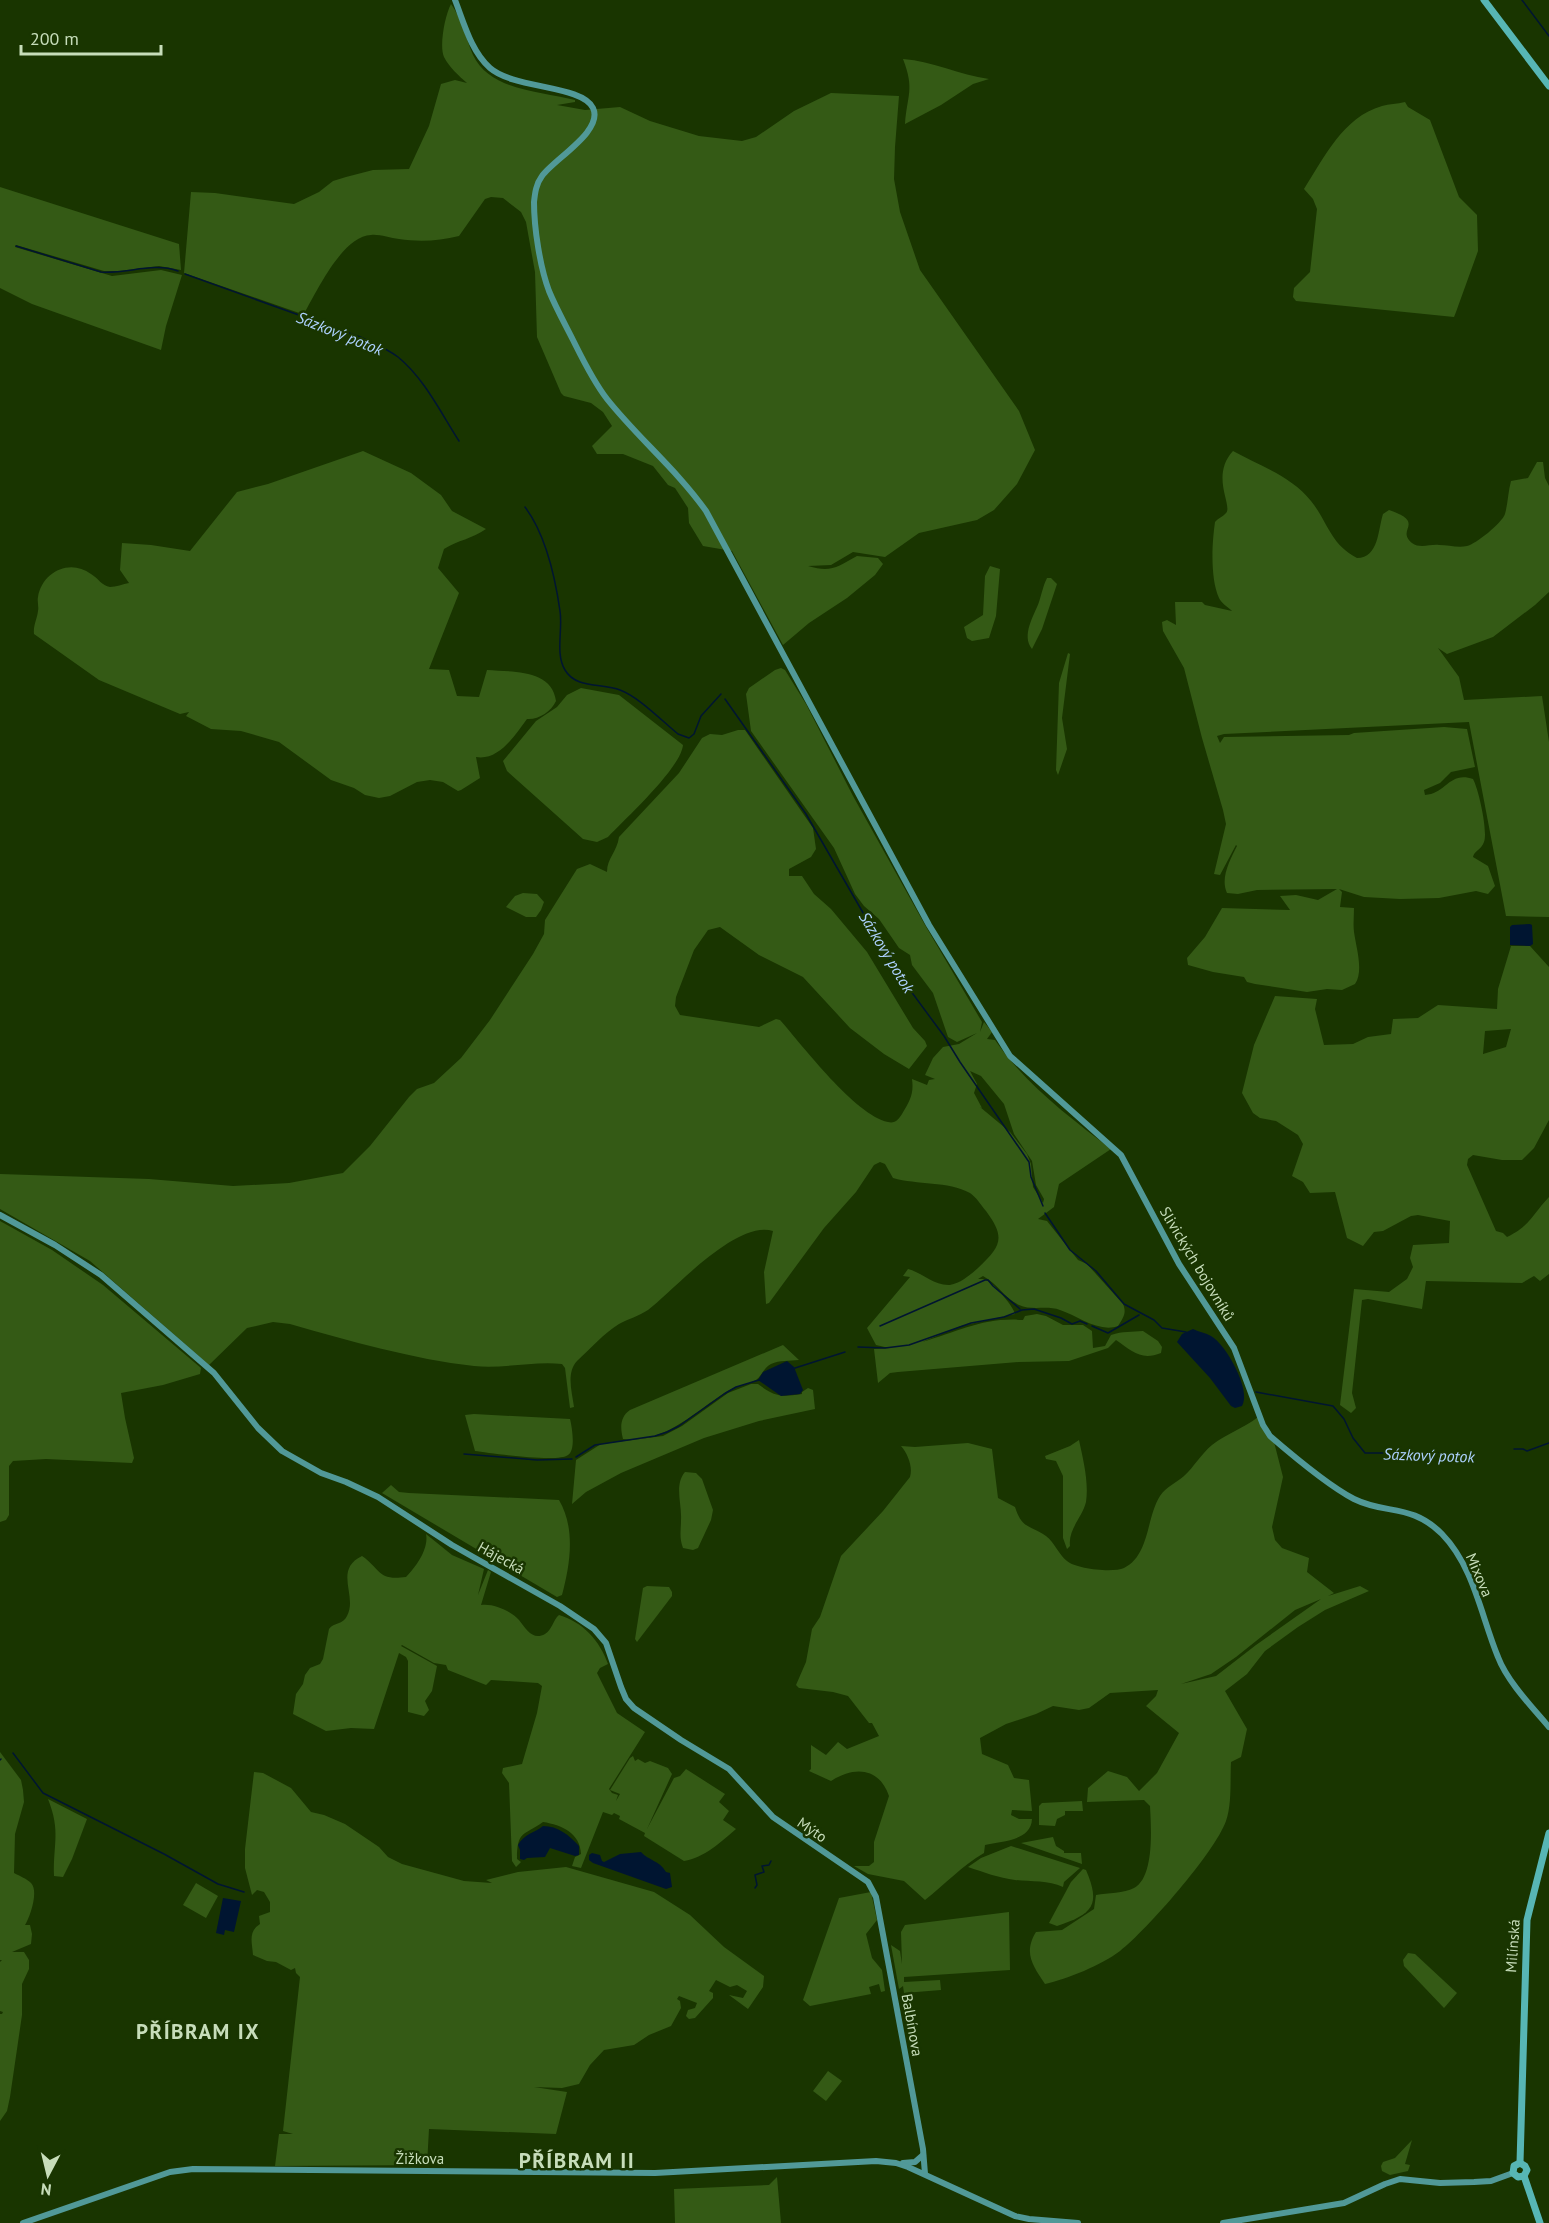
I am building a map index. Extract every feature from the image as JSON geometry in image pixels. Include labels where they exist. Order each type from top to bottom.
[{"type":"main road","points":[[1484,0],[1549,86]]},
{"type":"main road","name":"Milínská","points":[[1520,2163],[1527,1920],[1549,1833]]},
{"type":"main road","points":[[1524,2176],[1518,2177],[1513,2173],[1514,2166],[1520,2163],[1526,2168],[1524,2176],[1540,2223]]},
{"type":"street","name":"Slivických bojovníků","points":[[455,0],[477,52],[489,68],[512,80],[577,95],[588,100],[593,108],[595,115],[591,128],[543,174],[538,182],[534,201],[544,275],[549,291],[583,361],[606,397],[683,482],[706,511],[929,925],[1006,1050],[1029,1074],[1120,1155],[1174,1256],[1234,1348],[1259,1415]]},
{"type":"street","name":"Hájecká","points":[[0,1215],[55,1245],[101,1275],[214,1373],[258,1428],[282,1451],[321,1473],[378,1497],[452,1545],[560,1606],[594,1629],[606,1643],[621,1687],[634,1708],[729,1769],[750,1790]]},
{"type":"street","name":"Mixova","points":[[1259,1415],[1270,1436],[1346,1494],[1364,1503],[1409,1512],[1441,1533],[1462,1561],[1498,1659],[1549,1727]]},
{"type":"street","name":"Mýto","points":[[750,1790],[773,1817],[868,1882]]},
{"type":"street","name":"Balbínova","points":[[868,1882],[876,1897],[925,2174]]},
{"type":"street","points":[[896,2163],[915,2162],[923,2155]]},
{"type":"street","name":"Žižkova","points":[[23,2223],[170,2172],[194,2169],[655,2173],[876,2160],[896,2163]]},
{"type":"street","points":[[896,2163],[1022,2218],[1078,2223]]},
{"type":"street","points":[[1223,2223],[1350,2200],[1400,2179],[1440,2183],[1491,2181],[1513,2173]]},
{"type":"green space","points":[[451,4],[461,22],[473,55],[481,67],[504,83],[517,88],[575,100],[575,102],[557,105],[585,110],[620,107],[650,121],[699,136],[742,141],[756,137],[794,111],[831,93],[899,96],[894,179],[900,212],[920,270],[1019,411],[1035,450],[1017,484],[994,510],[977,520],[919,533],[885,557],[853,552],[831,565],[808,566],[823,569],[834,568],[857,556],[878,558],[883,564],[875,575],[847,598],[809,623],[783,645],[732,551],[703,546],[689,523],[688,508],[675,488],[668,485],[653,466],[623,454],[597,454],[592,446],[612,426],[603,412],[591,403],[564,396],[561,393],[537,337],[535,272],[526,222],[521,212],[503,198],[485,199],[459,236],[422,241],[374,235],[361,238],[351,244],[332,265],[305,315],[184,273],[191,192],[294,204],[319,192],[333,181],[346,177],[373,170],[409,169],[429,126],[441,84],[455,80],[467,83],[444,57],[443,30]]},
{"type":"green space","points":[[903,59],[925,62],[989,79],[973,84],[941,105],[905,124],[909,78]]},
{"type":"green space","points":[[1405,102],[1408,107],[1430,120],[1459,197],[1477,215],[1478,251],[1454,317],[1296,301],[1293,297],[1294,288],[1310,272],[1317,209],[1313,199],[1304,189],[1327,152],[1356,119],[1382,106]]},
{"type":"green space","points":[[0,187],[179,244],[181,270],[159,266],[104,271],[16,245],[15,247],[112,276],[161,270],[182,275],[161,350],[32,304],[0,288]]},
{"type":"green space","points":[[363,451],[411,473],[441,495],[452,511],[486,529],[444,549],[438,568],[459,593],[429,669],[449,670],[457,696],[479,697],[487,670],[529,674],[547,683],[556,701],[544,714],[527,719],[512,739],[499,751],[492,755],[476,757],[480,778],[461,790],[458,791],[443,782],[430,780],[417,782],[390,796],[379,798],[365,795],[354,788],[331,780],[279,742],[241,731],[211,729],[186,716],[189,712],[180,714],[99,680],[34,634],[41,588],[45,581],[58,570],[74,567],[83,569],[110,587],[129,583],[120,570],[122,543],[190,551],[237,492],[268,484]]},
{"type":"green space","points":[[1233,451],[1275,472],[1303,492],[1317,509],[1335,539],[1357,558],[1364,557],[1374,548],[1383,514],[1389,510],[1406,519],[1408,538],[1415,545],[1460,547],[1471,544],[1488,533],[1503,518],[1511,481],[1528,478],[1537,462],[1543,462],[1545,478],[1549,486],[1549,592],[1493,637],[1447,654],[1438,648],[1459,677],[1464,700],[1542,696],[1549,742],[1549,917],[1506,916],[1469,722],[1224,734],[1217,736],[1220,743],[1224,737],[1349,735],[1444,727],[1467,729],[1475,767],[1451,772],[1440,783],[1424,790],[1425,795],[1432,794],[1458,778],[1473,779],[1482,811],[1485,837],[1483,845],[1473,857],[1488,866],[1495,886],[1488,894],[1476,891],[1439,898],[1400,899],[1364,897],[1339,889],[1342,892],[1340,907],[1354,908],[1354,929],[1359,966],[1358,979],[1355,984],[1342,990],[1327,989],[1307,992],[1255,984],[1247,982],[1244,977],[1188,965],[1187,958],[1205,937],[1222,908],[1290,910],[1280,896],[1296,895],[1318,900],[1337,889],[1257,890],[1238,894],[1227,893],[1225,875],[1236,845],[1220,875],[1214,874],[1226,824],[1184,668],[1163,631],[1162,622],[1167,620],[1176,625],[1175,602],[1202,602],[1205,605],[1232,611],[1219,598],[1214,581],[1212,560],[1215,522],[1226,513],[1227,509],[1223,470]]},
{"type":"green space","points":[[990,566],[1000,569],[996,616],[989,638],[972,641],[967,638],[964,627],[983,615],[985,576]]},
{"type":"green space","points":[[1047,578],[1051,578],[1057,584],[1042,629],[1032,649],[1028,632]]},
{"type":"green space","points":[[1068,653],[1070,654],[1062,718],[1067,749],[1058,775],[1056,770],[1059,683]]},
{"type":"green space","points":[[781,668],[785,670],[806,704],[853,796],[925,925],[982,1022],[980,1032],[984,1022],[992,1032],[987,1039],[995,1040],[1034,1085],[1111,1149],[1059,1184],[1054,1207],[1038,1219],[1047,1221],[1078,1260],[1087,1264],[1123,1304],[1123,1318],[1118,1326],[1111,1328],[1096,1326],[1055,1309],[1029,1308],[1019,1305],[983,1276],[978,1279],[987,1280],[995,1287],[1015,1314],[961,1326],[922,1342],[983,1323],[1023,1320],[1025,1316],[1037,1314],[1063,1325],[1083,1325],[1092,1331],[1093,1348],[1105,1346],[1111,1335],[1143,1331],[1158,1341],[1162,1347],[1161,1353],[1142,1355],[1116,1340],[1108,1348],[1069,1361],[1019,1362],[898,1372],[890,1373],[878,1383],[874,1349],[889,1348],[876,1345],[867,1328],[910,1277],[903,1276],[908,1269],[944,1285],[954,1284],[962,1281],[978,1268],[992,1254],[998,1241],[992,1220],[970,1193],[942,1185],[893,1178],[885,1164],[880,1162],[874,1165],[856,1192],[824,1228],[769,1303],[766,1304],[764,1272],[773,1231],[758,1230],[724,1246],[648,1310],[619,1324],[597,1341],[574,1366],[571,1383],[574,1407],[570,1408],[565,1368],[562,1364],[540,1363],[485,1367],[451,1363],[381,1349],[290,1324],[273,1322],[247,1328],[209,1365],[90,1261],[0,1209],[0,1174],[149,1179],[233,1186],[289,1183],[343,1173],[370,1146],[417,1089],[434,1083],[461,1058],[490,1020],[533,954],[544,934],[545,920],[577,869],[590,864],[607,872],[619,837],[679,773],[702,738],[710,734],[722,735],[738,730],[745,730],[813,828],[816,849],[811,857],[789,869],[789,876],[802,876],[814,894],[831,909],[867,952],[913,1028],[927,1046],[909,1069],[884,1054],[850,1028],[803,977],[759,955],[720,927],[708,930],[694,950],[676,997],[675,1006],[680,1015],[759,1027],[776,1019],[780,1020],[845,1094],[875,1117],[888,1122],[896,1121],[911,1097],[912,1079],[927,1085],[929,1080],[935,1079],[925,1075],[933,1058],[943,1047],[959,1044],[977,1033],[957,1042],[948,1037],[933,993],[912,965],[910,955],[899,948],[879,919],[864,906],[855,894],[834,848],[751,731],[746,694],[749,688],[775,670]],"holes":[[[970,1071],[981,1076],[1004,1104],[1014,1134],[1032,1161],[1036,1185],[1044,1199],[1043,1203],[1033,1187],[1031,1164],[1027,1154],[1010,1132],[980,1107],[982,1108],[974,1093],[977,1084]]]},
{"type":"green space","points":[[581,688],[619,695],[683,745],[673,767],[651,793],[608,837],[597,842],[583,839],[507,771],[503,761],[536,721],[557,707],[567,695]]},
{"type":"green space","points":[[523,893],[537,894],[544,902],[536,917],[526,917],[506,907],[515,896]]},
{"type":"green space","points":[[1511,946],[1530,946],[1549,967],[1549,1120],[1534,1148],[1522,1160],[1502,1160],[1473,1155],[1468,1159],[1467,1165],[1496,1231],[1507,1237],[1526,1224],[1549,1197],[1549,1274],[1540,1281],[1534,1276],[1522,1283],[1426,1281],[1422,1309],[1368,1299],[1362,1300],[1352,1393],[1356,1408],[1351,1413],[1340,1405],[1354,1289],[1389,1292],[1407,1279],[1413,1267],[1410,1258],[1413,1245],[1449,1243],[1450,1221],[1418,1215],[1411,1216],[1383,1231],[1374,1232],[1363,1246],[1347,1238],[1335,1192],[1310,1193],[1303,1182],[1292,1176],[1303,1144],[1298,1135],[1276,1121],[1260,1118],[1253,1113],[1242,1093],[1254,1045],[1275,996],[1317,999],[1315,1009],[1324,1045],[1353,1044],[1368,1037],[1391,1034],[1393,1019],[1418,1018],[1438,1005],[1497,1009],[1498,989]],"holes":[[[1511,1029],[1506,1047],[1483,1054],[1485,1031]]]},
{"type":"green space","points":[[0,1221],[52,1250],[103,1285],[201,1368],[200,1374],[163,1385],[121,1393],[134,1458],[132,1463],[46,1459],[13,1461],[9,1466],[9,1515],[6,1520],[0,1522]]},
{"type":"green space","points":[[783,1345],[799,1360],[771,1364],[756,1380],[729,1390],[665,1432],[652,1437],[623,1439],[622,1423],[624,1416],[630,1410]]},
{"type":"green space","points":[[751,1384],[758,1384],[774,1394],[783,1396],[802,1394],[808,1388],[813,1390],[815,1409],[759,1421],[704,1438],[621,1473],[586,1492],[572,1504],[576,1460],[601,1444],[663,1436],[682,1426],[728,1393]]},
{"type":"green space","points":[[465,1415],[570,1419],[572,1448],[568,1455],[551,1458],[475,1451]]},
{"type":"green space","points":[[1258,1417],[1274,1442],[1283,1477],[1272,1527],[1275,1540],[1282,1548],[1309,1558],[1307,1572],[1334,1593],[1328,1596],[1360,1586],[1369,1591],[1325,1610],[1298,1627],[1265,1651],[1247,1674],[1225,1691],[1247,1729],[1241,1757],[1231,1762],[1229,1807],[1226,1821],[1219,1835],[1179,1890],[1132,1941],[1104,1961],[1084,1971],[1045,1984],[1031,1959],[1030,1946],[1036,1932],[1062,1930],[1094,1909],[1096,1895],[1130,1890],[1141,1882],[1146,1873],[1150,1850],[1150,1806],[1144,1800],[1087,1802],[1088,1788],[1108,1771],[1127,1777],[1139,1791],[1157,1773],[1179,1733],[1146,1706],[1156,1696],[1158,1690],[1110,1693],[1089,1708],[1079,1710],[1053,1706],[1006,1724],[980,1738],[982,1754],[1008,1765],[1014,1778],[1029,1780],[1032,1811],[1012,1810],[1011,1815],[1019,1819],[1032,1819],[1030,1826],[1027,1832],[1014,1839],[985,1845],[984,1853],[961,1869],[925,1900],[904,1881],[868,1874],[854,1866],[869,1866],[874,1862],[874,1842],[889,1796],[879,1779],[865,1772],[857,1772],[848,1773],[831,1781],[809,1771],[811,1769],[811,1745],[826,1755],[838,1742],[847,1749],[879,1736],[872,1723],[869,1723],[848,1696],[799,1688],[796,1685],[806,1662],[812,1629],[820,1617],[841,1556],[883,1511],[910,1477],[909,1461],[901,1446],[968,1443],[992,1449],[998,1498],[1015,1507],[1024,1523],[1046,1536],[1067,1561],[1086,1568],[1112,1570],[1124,1568],[1139,1554],[1162,1493],[1184,1476],[1212,1445]],"holes":[[[1321,1599],[1216,1676],[1181,1684],[1211,1674],[1295,1610]]]},
{"type":"green space","points":[[1079,1440],[1087,1494],[1067,1549],[1063,1538],[1063,1476],[1056,1461],[1046,1459],[1045,1456]]},
{"type":"green space","points":[[685,1472],[696,1473],[702,1479],[713,1510],[711,1520],[698,1548],[693,1550],[683,1548],[681,1537],[679,1489]]},
{"type":"green space","points":[[391,1485],[399,1492],[409,1493],[559,1500],[570,1535],[569,1559],[562,1595],[557,1597],[382,1493]]},
{"type":"green space","points":[[426,1534],[452,1555],[484,1569],[478,1595],[488,1570],[491,1572],[481,1605],[496,1606],[507,1611],[533,1635],[541,1636],[547,1632],[559,1615],[576,1622],[595,1640],[608,1664],[600,1668],[597,1673],[617,1713],[645,1732],[609,1789],[612,1793],[618,1795],[616,1801],[620,1794],[610,1790],[633,1756],[635,1761],[638,1759],[645,1763],[650,1761],[668,1768],[672,1774],[647,1829],[674,1778],[680,1776],[686,1769],[725,1794],[719,1802],[729,1811],[723,1820],[736,1829],[705,1853],[684,1861],[644,1836],[645,1833],[619,1819],[620,1816],[603,1812],[581,1868],[572,1866],[575,1857],[581,1854],[574,1835],[557,1825],[543,1822],[522,1835],[518,1843],[517,1859],[521,1862],[516,1867],[512,1861],[509,1783],[502,1773],[503,1768],[522,1764],[537,1713],[542,1686],[538,1683],[491,1680],[486,1685],[448,1670],[446,1665],[434,1663],[402,1645],[437,1666],[432,1691],[425,1701],[429,1710],[424,1716],[408,1712],[408,1661],[399,1653],[374,1729],[351,1728],[326,1731],[293,1714],[296,1694],[303,1684],[305,1675],[310,1668],[320,1664],[323,1659],[329,1629],[347,1616],[350,1600],[347,1576],[353,1562],[362,1556],[384,1576],[406,1577],[424,1552]]},
{"type":"green space","points":[[647,1586],[669,1587],[672,1596],[637,1642],[635,1639],[643,1588]]},
{"type":"green space","points":[[0,1752],[21,1780],[24,1802],[15,1834],[14,1873],[31,1883],[34,1898],[25,1925],[30,1925],[31,1944],[12,1952],[24,1952],[29,1960],[29,1969],[22,1984],[22,2015],[10,2097],[7,2111],[0,2121],[0,2014],[3,2012],[0,2011],[0,1962],[2,1960],[0,1960]]},
{"type":"green space","points":[[254,1772],[263,1773],[291,1788],[311,1812],[345,1824],[379,1847],[388,1857],[402,1864],[464,1881],[492,1883],[486,1880],[518,1872],[566,1867],[654,1892],[690,1915],[724,1947],[764,1976],[763,1987],[748,2009],[729,1995],[743,1998],[747,1991],[737,1985],[730,1987],[716,1980],[709,1991],[713,1993],[713,1998],[695,2018],[689,2019],[686,2016],[688,2010],[695,2008],[697,2003],[679,1996],[677,1999],[680,2001],[681,2008],[671,2026],[649,2035],[634,2045],[604,2050],[590,2065],[579,2084],[562,2088],[534,2087],[567,2092],[556,2134],[429,2129],[427,2165],[275,2166],[279,2134],[293,2134],[283,2131],[300,1977],[295,1968],[291,1970],[276,1962],[253,1955],[252,1938],[254,1930],[260,1924],[259,1916],[270,1912],[270,1902],[264,1892],[257,1890],[252,1895],[245,1868]]},
{"type":"green space","points":[[48,1799],[87,1819],[63,1877],[54,1876],[55,1829]]},
{"type":"green space","points":[[1082,1801],[1083,1811],[1065,1811],[1065,1815],[1057,1819],[1055,1826],[1039,1825],[1039,1806],[1042,1803]]},
{"type":"green space","points":[[1053,1837],[1056,1846],[1064,1853],[1081,1853],[1082,1864],[1021,1843]]},
{"type":"green space","points":[[1011,1846],[1080,1868],[1064,1882],[1063,1887],[1045,1882],[1003,1878],[968,1867],[981,1858]]},
{"type":"green space","points":[[1083,1869],[1086,1870],[1091,1882],[1093,1900],[1091,1907],[1069,1922],[1057,1926],[1049,1923],[1071,1882]]},
{"type":"green space","points":[[196,1883],[218,1896],[206,1918],[183,1905]]},
{"type":"green space","points":[[871,1892],[877,1920],[866,1934],[872,1958],[882,1970],[885,1991],[881,1992],[879,1984],[869,1987],[871,1994],[810,2006],[803,2000],[839,1898]]},
{"type":"green space","points":[[1009,1912],[1010,1970],[904,1977],[904,1982],[940,1980],[941,1990],[904,1993],[903,1986],[899,1989],[891,1945],[900,1951],[902,1964],[901,1932],[905,1925]]},
{"type":"green space","points":[[1408,1953],[1415,1954],[1457,1993],[1444,2008],[1404,1966],[1403,1960]]},
{"type":"green space","points":[[828,2071],[842,2081],[826,2101],[813,2091]]},
{"type":"green space","points":[[1412,2140],[1405,2164],[1410,2165],[1408,2171],[1390,2175],[1382,2171],[1383,2162],[1395,2158]]},
{"type":"green space","points":[[777,2177],[781,2223],[675,2223],[674,2189],[769,2185]]},
{"type":"water","points":[[1532,925],[1533,944],[1530,946],[1510,945],[1510,927]]},
{"type":"water","points":[[1193,1329],[1211,1336],[1224,1348],[1241,1379],[1244,1399],[1242,1406],[1235,1408],[1231,1406],[1210,1378],[1177,1342],[1182,1334]]},
{"type":"water","points":[[787,1361],[794,1367],[803,1390],[800,1394],[781,1396],[758,1380],[763,1372]]},
{"type":"water","points":[[543,1826],[558,1829],[567,1835],[579,1846],[579,1855],[575,1856],[550,1848],[545,1857],[520,1859],[518,1845],[520,1841]]},
{"type":"water","points":[[641,1852],[670,1873],[672,1887],[666,1889],[589,1860],[589,1855],[592,1853],[600,1855],[604,1862],[620,1854]]},
{"type":"water","points":[[223,1898],[241,1901],[234,1932],[225,1930],[224,1935],[216,1933]]},
{"type":"waterway","points":[[1522,0],[1549,36]]},
{"type":"waterway","name":"Sázkový potok","points":[[16,246],[101,272],[150,268],[178,271]]},
{"type":"waterway","name":"Sázkový potok","points":[[185,274],[360,337],[389,351],[416,375],[459,441]]},
{"type":"waterway","name":"Sázkový potok","points":[[525,507],[539,530],[552,570],[561,618],[560,657],[570,676],[582,683],[613,688],[627,693],[678,734],[689,738],[694,734],[701,716],[721,694]]},
{"type":"waterway","name":"Sázkový potok","points":[[725,699],[806,814],[899,975],[944,1036],[1029,1162],[1031,1177],[1043,1206]]},
{"type":"waterway","name":"Sázkový potok","points":[[1045,1213],[1070,1250],[1096,1271],[1124,1304],[1154,1320],[1162,1328],[1186,1332]]},
{"type":"waterway","points":[[880,1326],[985,1280],[988,1280],[1020,1309]]},
{"type":"waterway","points":[[858,1347],[885,1348],[909,1345],[971,1323],[1004,1317],[1022,1310],[1034,1309],[1072,1324],[1080,1321],[1087,1324]]},
{"type":"waterway","points":[[1092,1326],[1108,1333],[1139,1315]]},
{"type":"waterway","points":[[792,1369],[845,1352]]},
{"type":"waterway","points":[[576,1457],[595,1445],[655,1436],[667,1432],[736,1387],[759,1380]]},
{"type":"waterway","name":"Sázkový potok","points":[[1256,1392],[1333,1406],[1365,1453],[1452,1453],[1475,1456]]},
{"type":"waterway","name":"Sázkový potok","points":[[1514,1449],[1527,1451],[1549,1443]]},
{"type":"waterway","points":[[464,1454],[537,1460],[572,1459]]},
{"type":"waterway","points":[[13,1753],[43,1793],[218,1884],[244,1892]]},
{"type":"waterway","points":[[755,1888],[757,1885],[755,1875],[764,1872],[762,1866],[769,1865],[771,1861]]},
{"type":"district","name":"PŘÍBRAM IX","points":[[198,2032]]},
{"type":"district","name":"PŘÍBRAM II","points":[[577,2161]]}]
